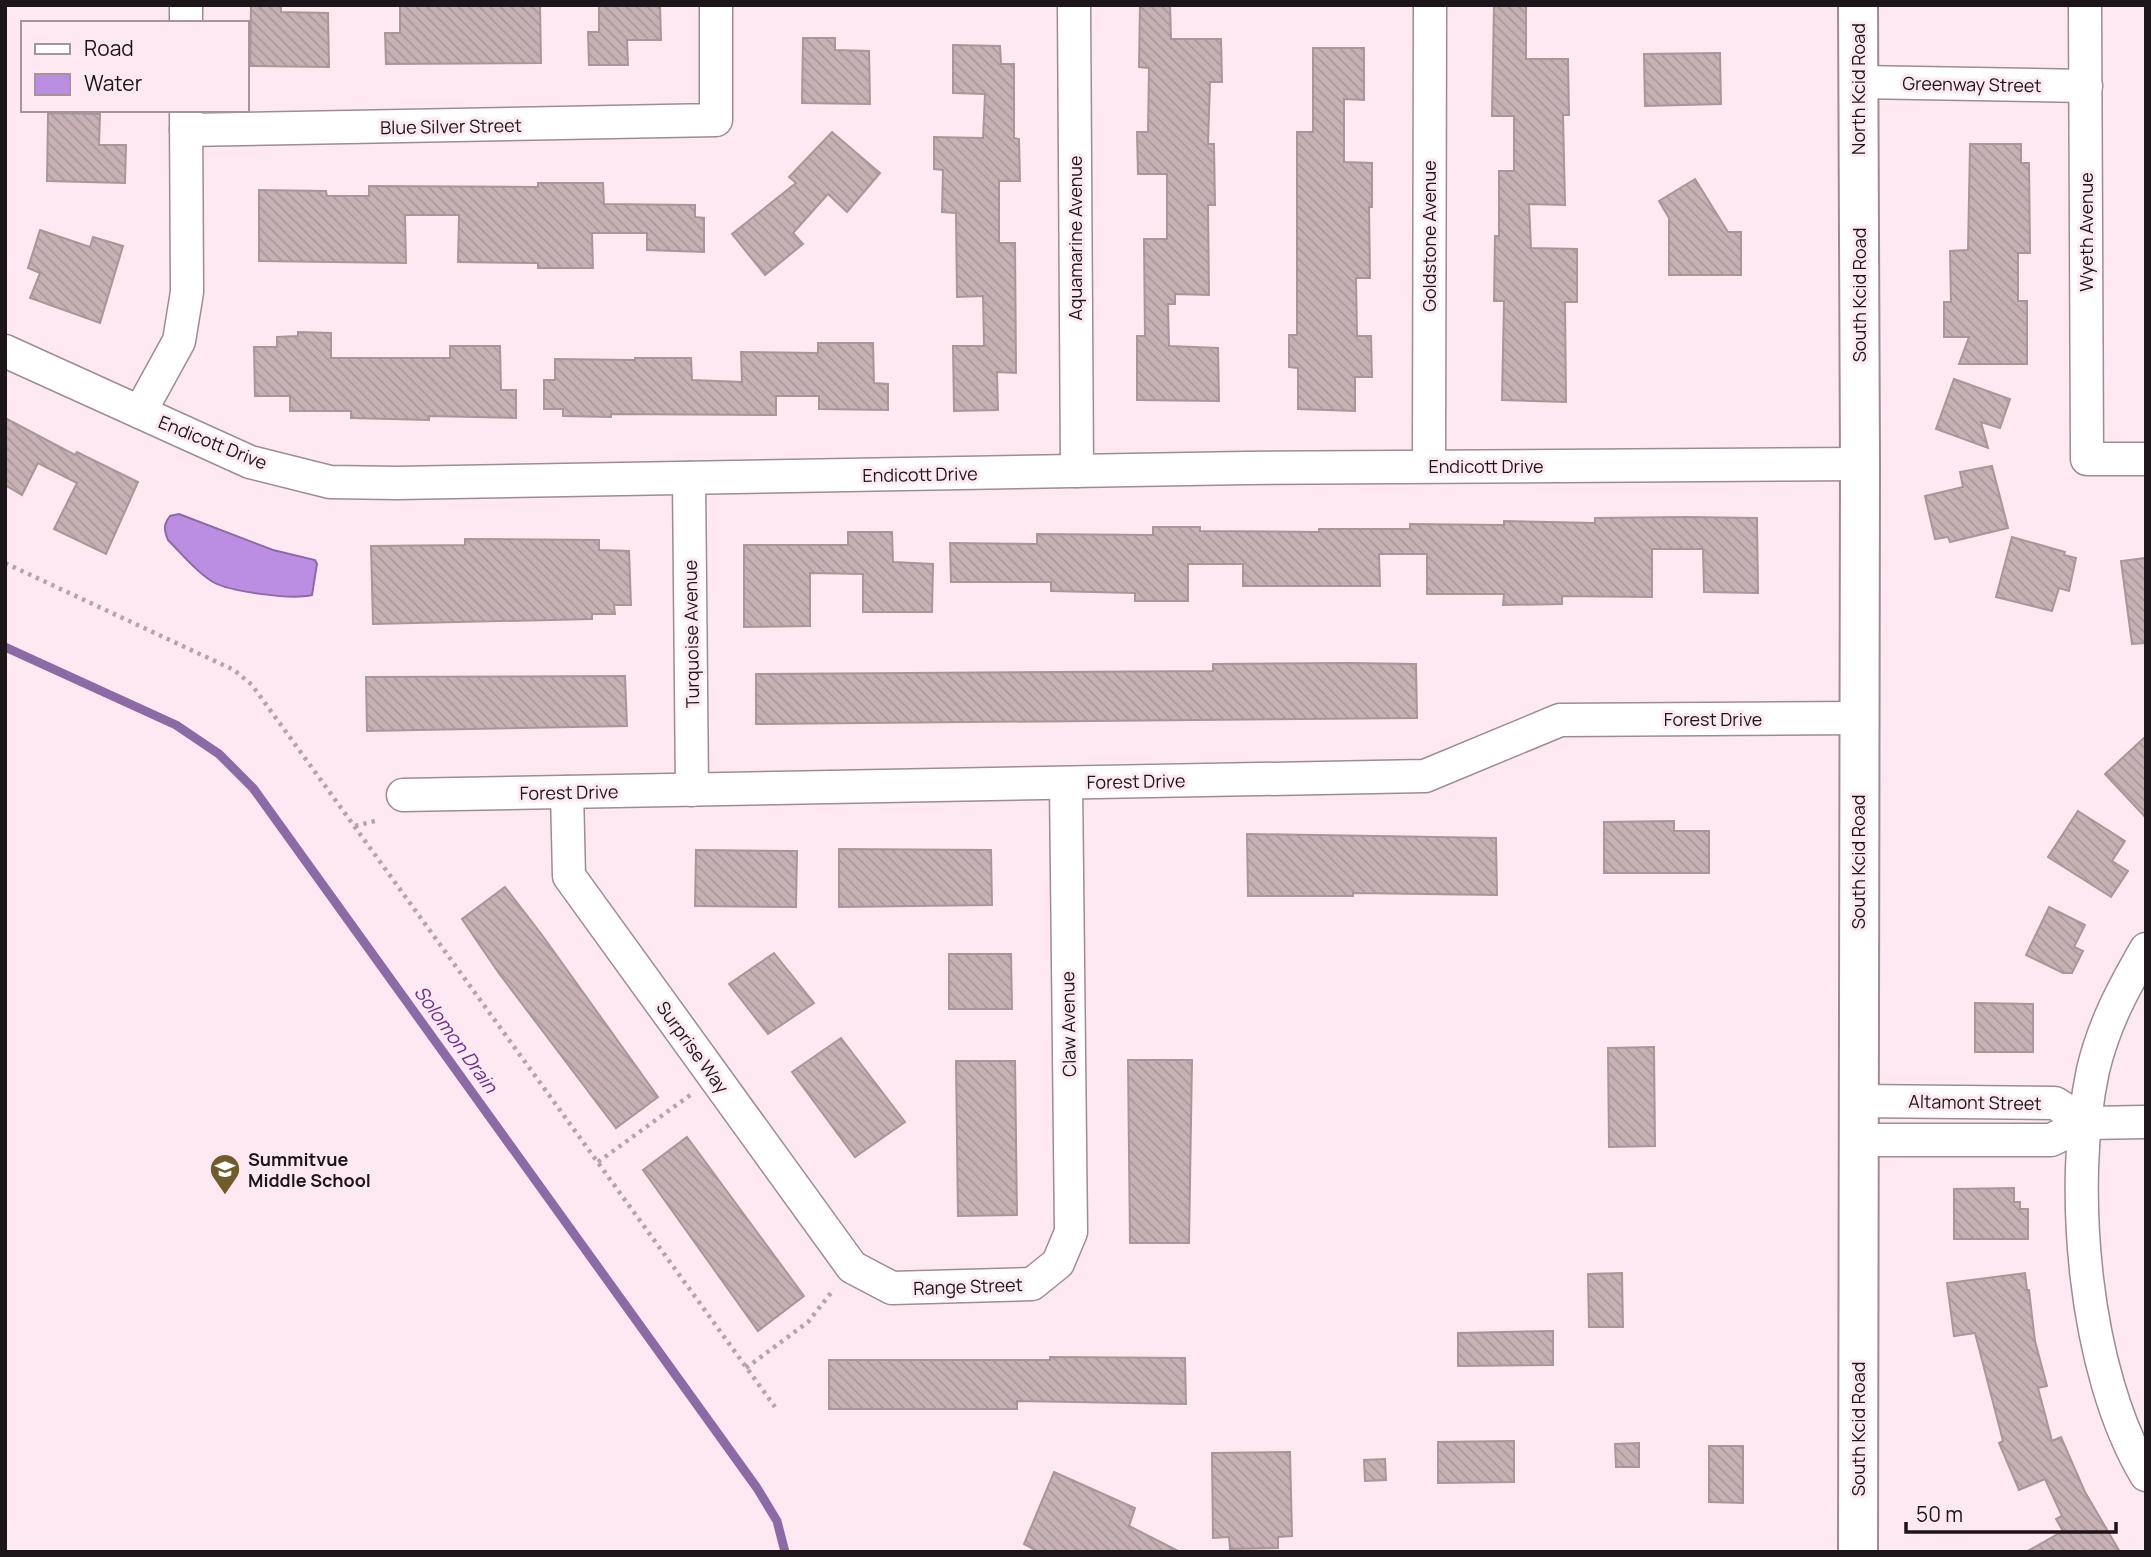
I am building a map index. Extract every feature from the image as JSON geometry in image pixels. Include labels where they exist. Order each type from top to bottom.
[{"type":"street","name":"Blue Silver Street","points":[[186,120],[716,120],[716,5]]},
{"type":"street","name":"Aquamarine Avenue","points":[[1074,5],[1077,471]]},
{"type":"street","name":"Goldstone Avenue","points":[[1429,466],[1430,5]]},
{"type":"street","name":"North Kcid Road","points":[[1858,5],[1859,172]]},
{"type":"street","name":"Wyeth Avenue","points":[[2085,5],[2087,459],[2146,459]]},
{"type":"street","name":"Greenway Street","points":[[1858,82],[2086,86]]},
{"type":"street","points":[[140,412],[178,341],[187,292],[186,120]]},
{"type":"street","name":"South Kcid Road","points":[[1858,1552],[1859,172]]},
{"type":"street","name":"Endicott Drive","points":[[5,351],[250,462],[330,482],[1429,466],[1860,464]]},
{"type":"street","name":"Turquoise Avenue","points":[[689,478],[692,790]]},
{"type":"street","name":"Forest Drive","points":[[403,795],[1425,776],[1560,720],[1859,719]]},
{"type":"street","name":"Claw Avenue","points":[[1058,1263],[1071,1232],[1066,782]]},
{"type":"street","name":"Surprise Way","points":[[567,792],[569,876],[852,1267],[874,1278]]},
{"type":"street","points":[[2146,949],[2113,1006],[2093,1070],[2086,1123],[2082,1201],[2087,1281],[2098,1348],[2117,1414],[2146,1475]]},
{"type":"street","name":"Altamont Street","points":[[1858,1101],[2055,1103],[2086,1123]]},
{"type":"street","points":[[1858,1140],[2051,1140],[2086,1123],[2146,1122]]},
{"type":"street","name":"Range Street","points":[[874,1278],[892,1288],[1032,1284],[1058,1263]]},
{"type":"path","points":[[5,562],[234,670],[252,685],[775,1407]]},
{"type":"path","points":[[355,826],[375,821]]},
{"type":"path","points":[[598,1163],[693,1093]]},
{"type":"path","points":[[746,1368],[808,1322],[836,1287]]},
{"type":"water","points":[[179,514],[273,550],[315,560],[317,564],[312,595],[262,594],[213,582],[168,540],[166,522],[170,516]]},
{"type":"building","points":[[251,5],[281,5],[281,12],[328,13],[329,67],[250,66]]},
{"type":"building","points":[[599,5],[660,5],[661,40],[627,40],[628,65],[589,65],[588,32],[599,32]]},
{"type":"building","points":[[1140,5],[1170,5],[1171,39],[1221,39],[1222,82],[1210,82],[1208,144],[1214,144],[1215,205],[1208,205],[1209,295],[1175,294],[1175,304],[1168,304],[1169,346],[1218,348],[1219,401],[1137,400],[1137,336],[1145,336],[1144,239],[1167,239],[1167,174],[1138,174],[1137,132],[1148,132],[1149,68],[1139,67]]},
{"type":"building","points":[[1494,5],[1526,5],[1526,59],[1568,59],[1569,115],[1563,115],[1565,205],[1529,204],[1531,248],[1577,249],[1577,302],[1565,302],[1566,402],[1502,400],[1504,301],[1494,301],[1495,236],[1499,236],[1499,171],[1514,171],[1514,116],[1492,116]]},
{"type":"building","points":[[400,6],[540,6],[541,63],[386,64],[385,33],[400,33]]},
{"type":"building","points":[[803,38],[835,38],[835,50],[869,51],[870,104],[802,103]]},
{"type":"building","points":[[953,45],[1000,46],[1001,64],[1014,64],[1014,138],[1019,139],[1020,181],[999,181],[999,243],[1015,243],[1016,373],[997,372],[998,410],[954,411],[953,346],[984,346],[983,296],[957,297],[956,213],[942,212],[943,170],[934,169],[934,137],[983,138],[985,94],[953,93]]},
{"type":"building","points":[[1313,48],[1364,48],[1364,100],[1344,99],[1344,162],[1372,163],[1372,207],[1369,207],[1370,278],[1356,278],[1357,336],[1371,336],[1372,377],[1355,377],[1355,411],[1298,409],[1298,368],[1289,367],[1289,335],[1297,335],[1297,132],[1313,132]]},
{"type":"building","points":[[1720,53],[1721,104],[1645,106],[1644,54]]},
{"type":"building","points":[[48,113],[100,114],[99,145],[126,145],[125,183],[47,181]]},
{"type":"building","points":[[832,132],[880,173],[847,212],[828,194],[793,233],[803,244],[765,275],[732,234],[796,183],[789,177]]},
{"type":"building","points":[[1970,144],[2021,144],[2021,163],[2029,163],[2030,253],[2018,253],[2018,301],[2027,301],[2027,364],[1959,364],[1969,337],[1944,337],[1944,302],[1951,302],[1950,251],[1968,250]]},
{"type":"building","points":[[1695,179],[1728,232],[1741,232],[1741,275],[1669,275],[1669,218],[1659,201]]},
{"type":"building","points":[[538,183],[603,183],[604,204],[695,205],[695,217],[704,218],[704,252],[647,250],[647,233],[592,233],[593,268],[538,268],[538,263],[458,262],[459,215],[405,215],[406,263],[259,261],[259,190],[326,191],[327,196],[369,196],[369,186],[538,187]]},
{"type":"building","points":[[40,230],[90,247],[93,237],[123,246],[100,323],[30,298],[40,273],[28,268]]},
{"type":"building","points":[[298,332],[331,333],[331,358],[450,358],[450,346],[500,346],[501,390],[516,390],[516,418],[351,418],[351,411],[290,411],[290,396],[255,396],[254,347],[277,347],[277,337],[298,336]]},
{"type":"building","points":[[818,343],[873,343],[874,383],[888,384],[888,410],[819,409],[819,396],[776,396],[776,415],[563,416],[563,409],[544,409],[544,380],[555,380],[555,359],[691,358],[692,380],[742,382],[741,352],[818,353]]},
{"type":"building","points":[[1954,379],[2010,399],[2000,428],[1981,422],[1988,448],[1936,429]]},
{"type":"building","points":[[5,418],[75,455],[77,452],[138,482],[106,554],[54,529],[77,483],[38,463],[22,495],[5,485]]},
{"type":"building","points":[[1992,466],[2008,528],[1950,542],[1948,537],[1935,539],[1925,496],[1963,487],[1960,472]]},
{"type":"building","points":[[1595,518],[1757,518],[1758,593],[1704,592],[1703,549],[1652,549],[1652,597],[1562,596],[1562,604],[1503,605],[1504,594],[1427,594],[1427,554],[1379,554],[1380,586],[1243,586],[1243,564],[1188,564],[1188,601],[1135,601],[1135,593],[1051,591],[1051,582],[951,582],[950,543],[1037,544],[1037,534],[1153,535],[1153,527],[1200,527],[1200,531],[1319,532],[1319,529],[1410,529],[1410,524],[1504,525],[1504,521],[1595,523]]},
{"type":"building","points":[[848,532],[892,532],[893,562],[933,564],[932,612],[863,612],[863,574],[810,573],[810,626],[744,627],[744,545],[848,545]]},
{"type":"building","points":[[2012,537],[2065,552],[2064,555],[2076,558],[2069,591],[2059,588],[2052,611],[1996,597]]},
{"type":"building","points":[[465,539],[599,540],[599,550],[629,551],[631,605],[614,605],[615,614],[592,614],[592,619],[373,624],[371,546],[465,545]]},
{"type":"building","points":[[2146,558],[2146,643],[2132,644],[2121,561]]},
{"type":"building","points":[[1213,664],[1416,664],[1417,718],[756,724],[756,674],[1213,671]]},
{"type":"building","points":[[625,676],[627,726],[367,731],[366,677]]},
{"type":"building","points":[[2146,736],[2146,818],[2105,774]]},
{"type":"building","points":[[2078,811],[2125,841],[2112,861],[2128,871],[2111,897],[2048,857]]},
{"type":"building","points":[[1674,821],[1674,831],[1709,831],[1709,873],[1604,873],[1604,822]]},
{"type":"building","points":[[1247,834],[1496,838],[1497,895],[1353,893],[1353,896],[1248,896]]},
{"type":"building","points":[[839,849],[991,850],[992,905],[839,907]]},
{"type":"building","points":[[696,850],[797,851],[796,907],[695,906]]},
{"type":"building","points":[[505,887],[658,1097],[616,1128],[498,972],[462,919]]},
{"type":"building","points":[[2049,907],[2085,925],[2074,947],[2083,951],[2072,973],[2063,973],[2026,955]]},
{"type":"building","points":[[774,953],[814,1003],[768,1034],[729,984]]},
{"type":"building","points":[[949,954],[1011,954],[1012,1009],[949,1009]]},
{"type":"building","points":[[1975,1003],[2033,1004],[2033,1052],[1975,1052]]},
{"type":"building","points":[[841,1038],[905,1122],[855,1157],[792,1072]]},
{"type":"building","points":[[1654,1047],[1655,1146],[1609,1147],[1608,1048]]},
{"type":"building","points":[[1128,1060],[1192,1060],[1189,1243],[1130,1243]]},
{"type":"building","points":[[956,1061],[1015,1061],[1017,1215],[958,1216]]},
{"type":"building","points":[[687,1137],[804,1296],[758,1331],[643,1170]]},
{"type":"building","points":[[2014,1188],[2014,1202],[2020,1202],[2020,1209],[2028,1209],[2028,1239],[1954,1239],[1954,1189]]},
{"type":"building","points":[[1622,1273],[1623,1327],[1589,1327],[1588,1274]]},
{"type":"building","points":[[2025,1273],[2035,1341],[2047,1386],[2038,1388],[2052,1441],[2061,1437],[2085,1492],[2120,1552],[2026,1552],[2063,1531],[2056,1519],[2062,1516],[2045,1479],[2019,1490],[1999,1443],[2003,1441],[1975,1333],[1954,1336],[1947,1283]]},
{"type":"building","points":[[1553,1331],[1553,1365],[1458,1366],[1458,1333]]},
{"type":"building","points":[[1050,1357],[1185,1358],[1186,1404],[1017,1401],[1017,1409],[829,1409],[829,1360],[1050,1360]]},
{"type":"building","points":[[1514,1441],[1514,1482],[1438,1483],[1438,1442]]},
{"type":"building","points":[[1639,1443],[1639,1467],[1616,1467],[1615,1444]]},
{"type":"building","points":[[1709,1446],[1743,1446],[1743,1503],[1709,1502]]},
{"type":"building","points":[[1290,1452],[1292,1536],[1278,1537],[1278,1548],[1230,1549],[1229,1537],[1213,1538],[1212,1453]]},
{"type":"building","points":[[1385,1459],[1386,1480],[1365,1481],[1364,1460]]},
{"type":"building","points":[[1054,1472],[1135,1508],[1129,1526],[1180,1552],[1039,1552],[1024,1544]]},
{"type":"waterway","name":"Solomon Drain","points":[[5,647],[176,725],[219,754],[253,788],[757,1488],[777,1521],[785,1552]]},
{"type":"place","name":"Summitvue Middle School","points":[[225,1196]]}]
